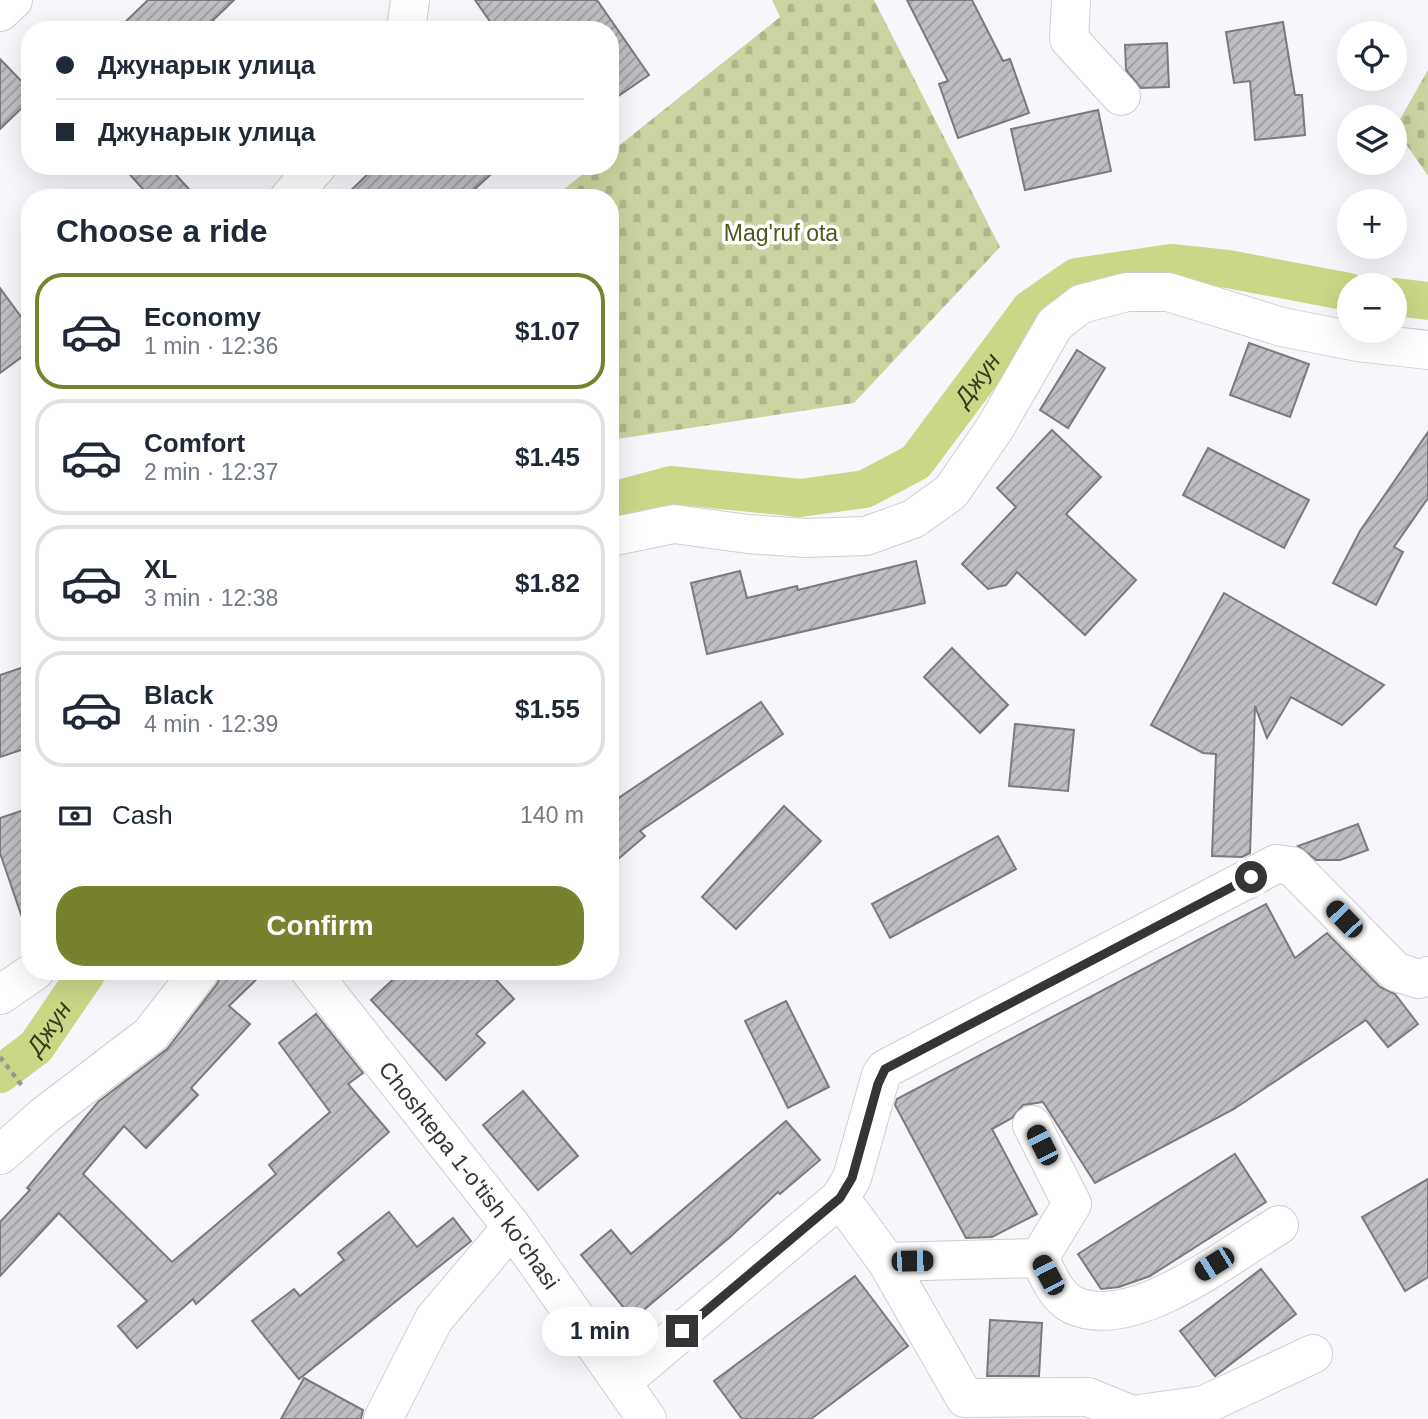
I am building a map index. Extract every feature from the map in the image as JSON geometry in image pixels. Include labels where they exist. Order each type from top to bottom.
[{"type":"street","points":[[0,12],[13,0]]},
{"type":"street","points":[[407,21],[410,0]]},
{"type":"street","points":[[1071,0],[1069,39],[1121,96]]},
{"type":"street","points":[[297,189],[309,175]]},
{"type":"street","points":[[619,535],[674,524],[772,536],[866,536],[913,519],[951,492],[995,428],[1055,324],[1081,304],[1127,292],[1168,292],[1282,327],[1359,342],[1428,349]]},
{"type":"street","points":[[623,1381],[840,1198],[852,1178],[878,1084],[885,1069],[1276,864],[1292,866],[1396,972],[1419,979],[1428,976]]},
{"type":"street","points":[[0,995],[22,980]]},
{"type":"street","points":[[0,1155],[45,1115],[150,1035],[194,980]]},
{"type":"street","name":"Choshtepa 1-o'tish ko'chasi","points":[[317,980],[512,1227],[623,1381],[647,1419]]},
{"type":"street","points":[[1032,1125],[1072,1204],[1039,1258]]},
{"type":"street","points":[[840,1198],[887,1262],[965,1398],[1088,1397],[1133,1417],[1204,1405],[1313,1354]]},
{"type":"street","points":[[1039,1258],[1057,1292],[1072,1305],[1095,1311],[1118,1311],[1150,1303],[1279,1224]]},
{"type":"street","points":[[383,1419],[434,1318],[512,1227]]},
{"type":"street","points":[[887,1262],[1039,1258]]},
{"type":"green space","name":"Mag'ruf ota","points":[[772,0],[874,0],[1000,247],[854,403],[619,439],[619,189],[564,189],[582,175],[619,175],[619,146],[780,17]]},
{"type":"green space","points":[[1428,70],[1428,176],[1407,145],[1407,107]]},
{"type":"building","points":[[148,0],[234,0],[212,21],[126,21]]},
{"type":"building","points":[[475,0],[597,0],[612,21],[490,21]]},
{"type":"building","points":[[907,0],[972,0],[1003,61],[1010,59],[1029,113],[958,138],[939,84],[948,81]]},
{"type":"building","points":[[1283,22],[1295,95],[1302,95],[1305,135],[1255,140],[1250,81],[1234,83],[1226,32]]},
{"type":"building","points":[[619,32],[649,75],[619,96]]},
{"type":"building","points":[[1167,43],[1169,87],[1141,88],[1126,70],[1125,45]]},
{"type":"building","points":[[0,59],[21,81],[21,109],[0,129]]},
{"type":"building","points":[[1098,110],[1111,171],[1025,190],[1011,129]]},
{"type":"building","points":[[130,175],[176,175],[189,189],[143,189]]},
{"type":"building","points":[[367,175],[490,175],[475,189],[352,189]]},
{"type":"building","points":[[0,288],[21,317],[21,358],[0,373]]},
{"type":"building","points":[[1249,343],[1309,364],[1290,417],[1230,395]]},
{"type":"building","points":[[1077,350],[1105,368],[1068,428],[1040,410]]},
{"type":"building","points":[[1052,430],[1101,477],[1066,514],[1136,580],[1085,635],[1017,572],[1006,585],[988,589],[962,564],[1016,507],[997,488]]},
{"type":"building","points":[[1428,432],[1428,498],[1394,547],[1403,552],[1376,605],[1333,583],[1360,531]]},
{"type":"building","points":[[1208,448],[1309,500],[1284,548],[1183,495]]},
{"type":"building","points":[[916,561],[925,603],[707,654],[691,583],[740,571],[747,598],[797,586],[798,590]]},
{"type":"building","points":[[1224,593],[1384,685],[1342,725],[1291,697],[1267,738],[1255,706],[1250,853],[1242,857],[1212,856],[1216,754],[1203,753],[1151,725]]},
{"type":"building","points":[[952,648],[1008,705],[980,733],[924,677]]},
{"type":"building","points":[[21,668],[21,750],[0,757],[0,675]]},
{"type":"building","points":[[761,702],[783,734],[640,831],[645,836],[619,858],[619,798]]},
{"type":"building","points":[[1015,724],[1074,730],[1068,791],[1009,786]]},
{"type":"building","points":[[784,806],[821,841],[736,929],[702,897]]},
{"type":"building","points":[[21,811],[21,914],[0,853],[0,818]]},
{"type":"building","points":[[1358,824],[1368,850],[1340,860],[1316,860],[1298,846]]},
{"type":"building","points":[[998,836],[1016,869],[890,938],[872,904]]},
{"type":"building","points":[[1266,904],[1295,958],[1327,933],[1380,987],[1395,994],[1418,1024],[1388,1047],[1366,1020],[1234,1109],[1095,1183],[1043,1102],[1023,1105],[1012,1118],[992,1129],[1037,1214],[992,1237],[966,1238],[895,1105],[897,1099]]},
{"type":"building","points":[[219,980],[256,980],[229,1006],[250,1024],[191,1088],[198,1095],[146,1148],[124,1126],[83,1174],[172,1262],[276,1174],[269,1165],[330,1112],[279,1043],[316,1014],[363,1073],[348,1084],[389,1132],[196,1304],[193,1299],[137,1348],[118,1326],[147,1301],[59,1213],[0,1276],[0,1222],[30,1190],[27,1188],[98,1102],[167,1049]]},
{"type":"building","points":[[392,980],[496,980],[514,999],[476,1034],[485,1043],[446,1080],[371,1000]]},
{"type":"building","points":[[786,1001],[829,1087],[788,1108],[745,1021]]},
{"type":"building","points":[[523,1091],[578,1156],[538,1190],[483,1125]]},
{"type":"building","points":[[786,1121],[820,1160],[780,1194],[778,1192],[729,1238],[633,1319],[581,1255],[611,1230],[631,1254]]},
{"type":"building","points":[[1235,1154],[1266,1202],[1150,1276],[1119,1287],[1101,1289],[1078,1254]]},
{"type":"building","points":[[1428,1179],[1428,1277],[1405,1291],[1362,1217]]},
{"type":"building","points":[[389,1212],[417,1247],[453,1218],[471,1241],[299,1379],[252,1321],[294,1289],[300,1296],[344,1260],[338,1253]]},
{"type":"building","points":[[1261,1269],[1296,1314],[1215,1376],[1180,1331]]},
{"type":"building","points":[[855,1276],[908,1346],[811,1419],[742,1419],[714,1381]]},
{"type":"building","points":[[990,1320],[1042,1323],[1039,1376],[987,1376]]},
{"type":"building","points":[[304,1378],[363,1410],[361,1419],[281,1419]]},
{"type":"waterway","name":"Джун","points":[[619,499],[671,485],[800,498],[865,489],[916,462],[1030,309],[1076,277],[1171,263],[1228,269],[1337,290]]},
{"type":"waterway","name":"Джун","points":[[1407,298],[1428,301]]},
{"type":"waterway","name":"Джун","points":[[0,1074],[36,1047],[82,980]]},
{"type":"route","points":[[682,1331],[840,1198],[852,1178],[878,1084],[885,1069],[1251,877]]}]
